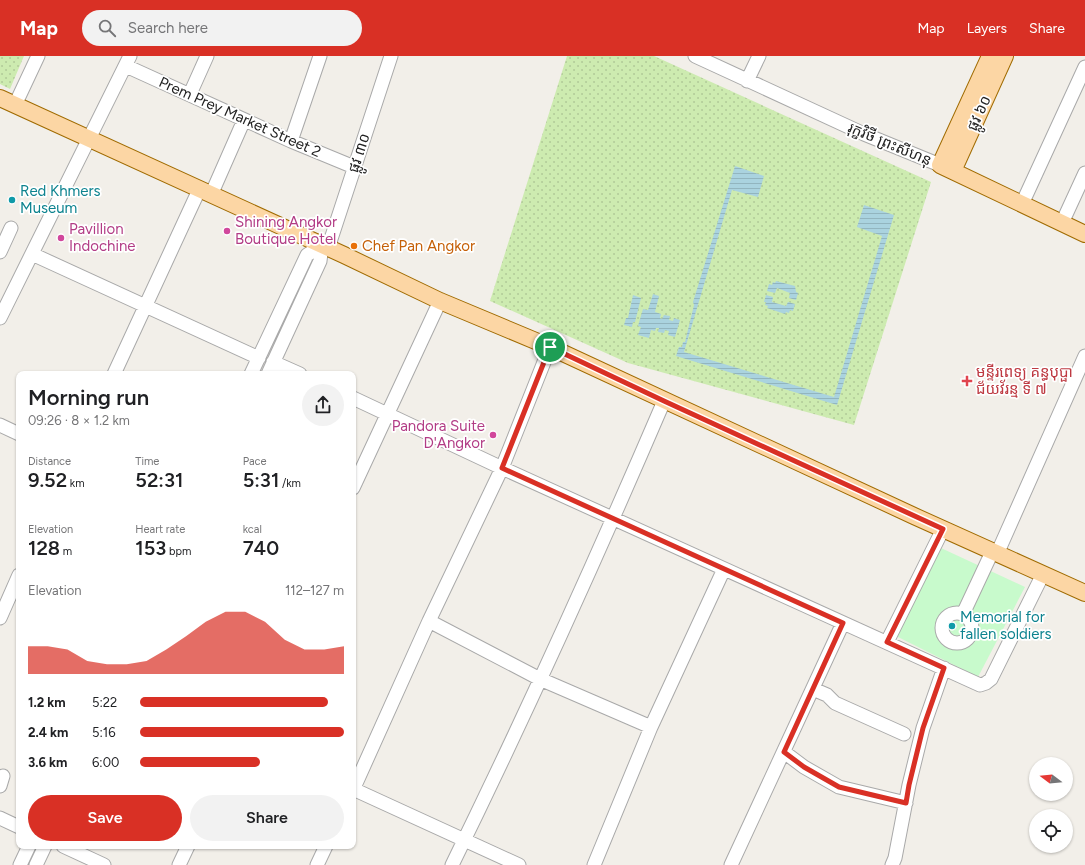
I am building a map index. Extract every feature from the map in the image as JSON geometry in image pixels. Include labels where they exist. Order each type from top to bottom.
[{"type":"main road","name":"ផ្លូវ ៦០","points":[[946,168],[990,56]]},
{"type":"main road","name":"ផ្លូវ ៦០","points":[[946,168],[1006,56]]},
{"type":"main road","points":[[0,98],[440,300],[550,347],[994,553],[1085,593]]},
{"type":"main road","name":"រុក្ខវិថី ព្រះសីហនុ","points":[[946,168],[1085,234]]},
{"type":"street","points":[[15,105],[38,56]]},
{"type":"street","points":[[190,94],[207,56]]},
{"type":"street","points":[[291,141],[320,56]]},
{"type":"street","name":"ផ្លូវ ៣០","points":[[252,371],[307,255],[331,239],[391,56]]},
{"type":"street","name":"រុក្ខវិថី ព្រះសីហនុ","points":[[695,56],[864,134],[946,168]]},
{"type":"street","points":[[748,81],[759,56]]},
{"type":"street","points":[[0,318],[128,61]]},
{"type":"street","name":"Prem Prey Market Street 2","points":[[128,61],[190,94],[244,120],[354,167]]},
{"type":"street","points":[[1022,204],[1085,67]]},
{"type":"street","points":[[115,371],[146,306],[244,120]]},
{"type":"street","points":[[1062,223],[1085,173]]},
{"type":"street","points":[[0,252],[11,228]]},
{"type":"street","name":"ផ្លូវ ៣០","points":[[269,371],[320,261],[322,245]]},
{"type":"street","points":[[32,254],[259,358]]},
{"type":"street","points":[[356,482],[440,300]]},
{"type":"street","points":[[356,782],[429,620],[502,468],[550,347]]},
{"type":"street","points":[[963,614],[994,553],[1085,356]]},
{"type":"street","points":[[273,362],[293,371]]},
{"type":"street","points":[[356,399],[613,519],[980,685],[991,679],[1043,574]]},
{"type":"street","points":[[452,865],[540,679],[613,519],[664,401]]},
{"type":"street","points":[[0,425],[16,433]]},
{"type":"street","points":[[887,642],[943,529]]},
{"type":"street","points":[[594,865],[651,728],[724,569]]},
{"type":"street","points":[[0,618],[16,582]]},
{"type":"street","points":[[429,620],[540,679],[651,728]]},
{"type":"street","points":[[731,865],[843,623]]},
{"type":"street","points":[[892,865],[923,728],[944,668]]},
{"type":"street","points":[[813,689],[827,695],[835,702],[904,734]]},
{"type":"street","points":[[784,752],[804,767],[839,787],[906,803]]},
{"type":"street","points":[[356,790],[519,865]]},
{"type":"street","points":[[0,818],[16,826]]},
{"type":"street","points":[[20,865],[28,849]]},
{"type":"street","points":[[36,865],[44,849]]},
{"type":"street","points":[[69,849],[104,865]]},
{"type":"street","points":[[179,865],[187,849]]},
{"type":"street","points":[[317,865],[325,849]]},
{"type":"green space","points":[[0,56],[24,56],[10,89],[0,84]]},
{"type":"green space","points":[[567,56],[654,56],[931,182],[854,425],[628,363],[490,301]]},
{"type":"green space","points":[[941,548],[1025,587],[978,677],[896,636]]},
{"type":"water","points":[[735,166],[764,176],[758,197],[732,190],[684,352],[834,397],[882,236],[857,227],[864,205],[894,215],[837,405],[676,356],[679,347],[682,347],[683,342],[685,342],[694,305],[693,302]]},
{"type":"water","points":[[776,281],[795,286],[796,292],[798,293],[796,300],[789,298],[790,293],[777,288],[775,293],[767,291],[769,284],[772,285],[773,282],[775,283]]},
{"type":"water","points":[[653,294],[659,296],[655,312],[661,314],[660,318],[662,319],[664,315],[670,316],[669,320],[673,321],[674,318],[680,320],[675,337],[668,335],[669,331],[665,330],[664,333],[658,332],[659,328],[656,328],[655,331],[651,330],[649,338],[638,335],[641,327],[638,326],[643,309],[648,310]]},
{"type":"water","points":[[633,295],[641,298],[635,322],[633,322],[632,327],[624,325],[626,318],[628,318]]},
{"type":"water","points":[[766,295],[773,297],[772,302],[786,306],[788,302],[795,304],[793,311],[790,310],[789,313],[786,312],[785,314],[767,308],[768,306],[765,305],[766,302],[764,302]]},
{"type":"place","name":"Red Khmers Museum","points":[[12,200]]},
{"type":"place","name":"Shining Angkor Boutique Hotel","points":[[227,231]]},
{"type":"place","name":"Pavillion Indochine","points":[[61,238]]},
{"type":"place","name":"Chef Pan Angkor","points":[[354,246]]},
{"type":"place","name":"មន្ទីរពេទ្យ គន្ធបុប្ផា ជ័យវ័រន្ម ទី ៧","points":[[967,381]]},
{"type":"place","name":"Pandora Suite D'Angkor","points":[[493,435]]},
{"type":"place","name":"Memorial for fallen soldiers","points":[[952,626]]},
{"type":"route","points":[[550,347],[943,529],[887,642],[944,668],[923,728],[906,803],[839,787],[804,767],[784,752],[843,623],[502,468],[550,347]]}]
